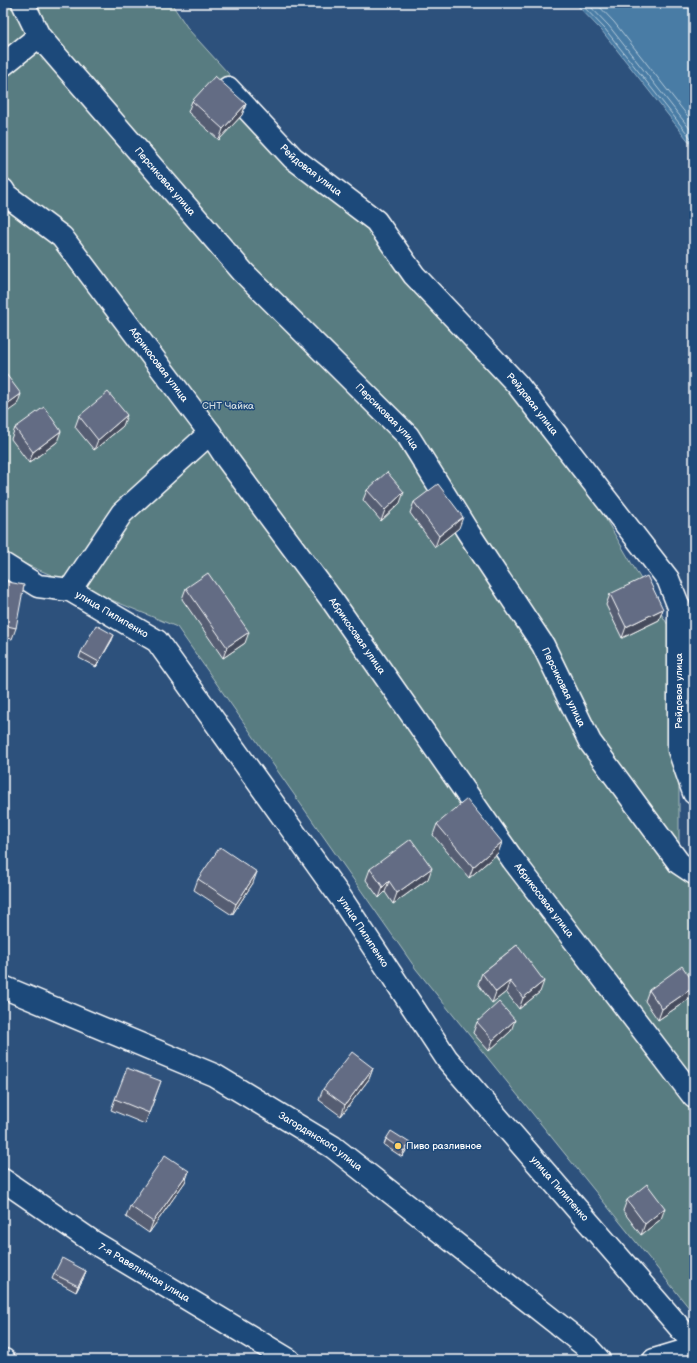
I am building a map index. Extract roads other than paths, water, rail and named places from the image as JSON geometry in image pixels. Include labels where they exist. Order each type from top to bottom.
[{"type":"street","name":"Персиковая улица","points":[[23,3],[39,36],[243,272],[408,436],[468,532],[543,645],[590,742],[679,863],[694,873]]},
{"type":"street","points":[[3,64],[39,36]]},
{"type":"street","name":"Рейдовая улица","points":[[228,88],[293,158],[376,221],[414,275],[517,384],[668,579],[679,607],[679,750],[694,793]]},
{"type":"street","name":"Абрикосовая улица","points":[[3,190],[6,195],[62,237],[210,433],[227,459],[334,603],[513,860],[694,1098]]},
{"type":"street","points":[[70,590],[122,513],[210,433]]},
{"type":"street","name":"улица Пилипенко","points":[[3,564],[38,586],[70,590],[157,641],[341,898],[447,1059],[694,1344]]},
{"type":"street","name":"Загордянского улица","points":[[3,987],[214,1075],[333,1147],[588,1348],[599,1360]]},
{"type":"street","name":"7-я Равелинная улица","points":[[3,1180],[93,1242],[289,1360]]},
{"type":"street","points":[[654,1360],[694,1348]]},
{"type":"water","points":[[575,3],[694,3],[694,148],[602,31]]},
{"type":"place","name":"Пиво разливное","points":[[398,1146]]},
{"type":"park label","name":"СНТ Чайка","points":[[228,406]]}]
